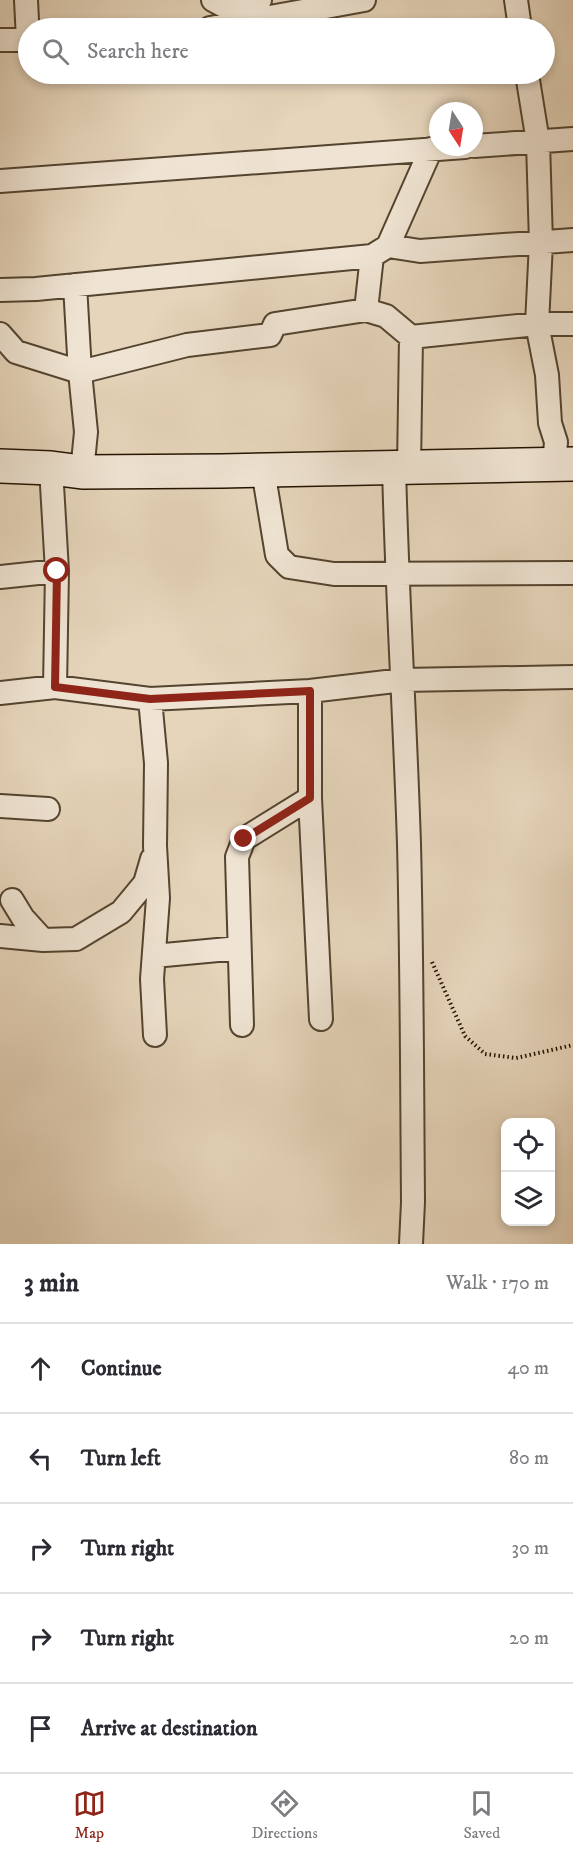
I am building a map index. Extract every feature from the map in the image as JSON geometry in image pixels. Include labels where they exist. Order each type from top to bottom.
[{"type":"main road","points":[[0,466],[66,470],[263,470],[564,465]]},
{"type":"street","points":[[26,0],[27,18]]},
{"type":"street","points":[[213,0],[226,7],[364,0]]},
{"type":"street","points":[[516,0],[519,18]]},
{"type":"street","points":[[234,18],[263,6]]},
{"type":"street","points":[[0,40],[18,40]]},
{"type":"street","points":[[529,84],[538,142],[541,243],[537,324],[547,375],[550,423],[564,465]]},
{"type":"street","points":[[483,145],[573,139]]},
{"type":"street","points":[[0,181],[429,149]]},
{"type":"street","points":[[366,310],[380,251],[429,153]]},
{"type":"street","points":[[0,290],[75,285],[380,251],[420,251],[573,240]]},
{"type":"street","points":[[55,687],[57,571],[66,470],[86,432],[75,285]]},
{"type":"street","points":[[0,334],[16,351],[80,372],[187,345],[270,335],[275,324],[366,310],[386,316],[411,337],[537,324],[573,324]]},
{"type":"street","points":[[411,337],[397,574],[404,680],[410,946],[413,1191],[411,1244]]},
{"type":"street","points":[[263,470],[277,555],[289,567],[334,574],[573,573]]},
{"type":"street","points":[[0,577],[57,571]]},
{"type":"street","points":[[0,693],[55,687],[150,699],[310,691],[404,680],[573,677]]},
{"type":"street","points":[[310,691],[310,798],[321,1019]]},
{"type":"street","points":[[150,699],[156,763],[155,846],[158,898],[152,979],[155,1035]]},
{"type":"street","points":[[242,1024],[237,857],[244,839],[310,798]]},
{"type":"street","points":[[0,806],[48,809]]},
{"type":"street","points":[[0,936],[43,940],[76,939],[121,912],[145,883],[155,846]]},
{"type":"street","points":[[12,900],[23,918],[43,940]]},
{"type":"street","points":[[154,956],[239,948]]},
{"type":"path","points":[[410,946],[434,964],[465,1036],[485,1054],[516,1058],[573,1045]]},
{"type":"route","points":[[57,571],[55,687],[150,699],[310,691],[310,798],[244,839]]}]
